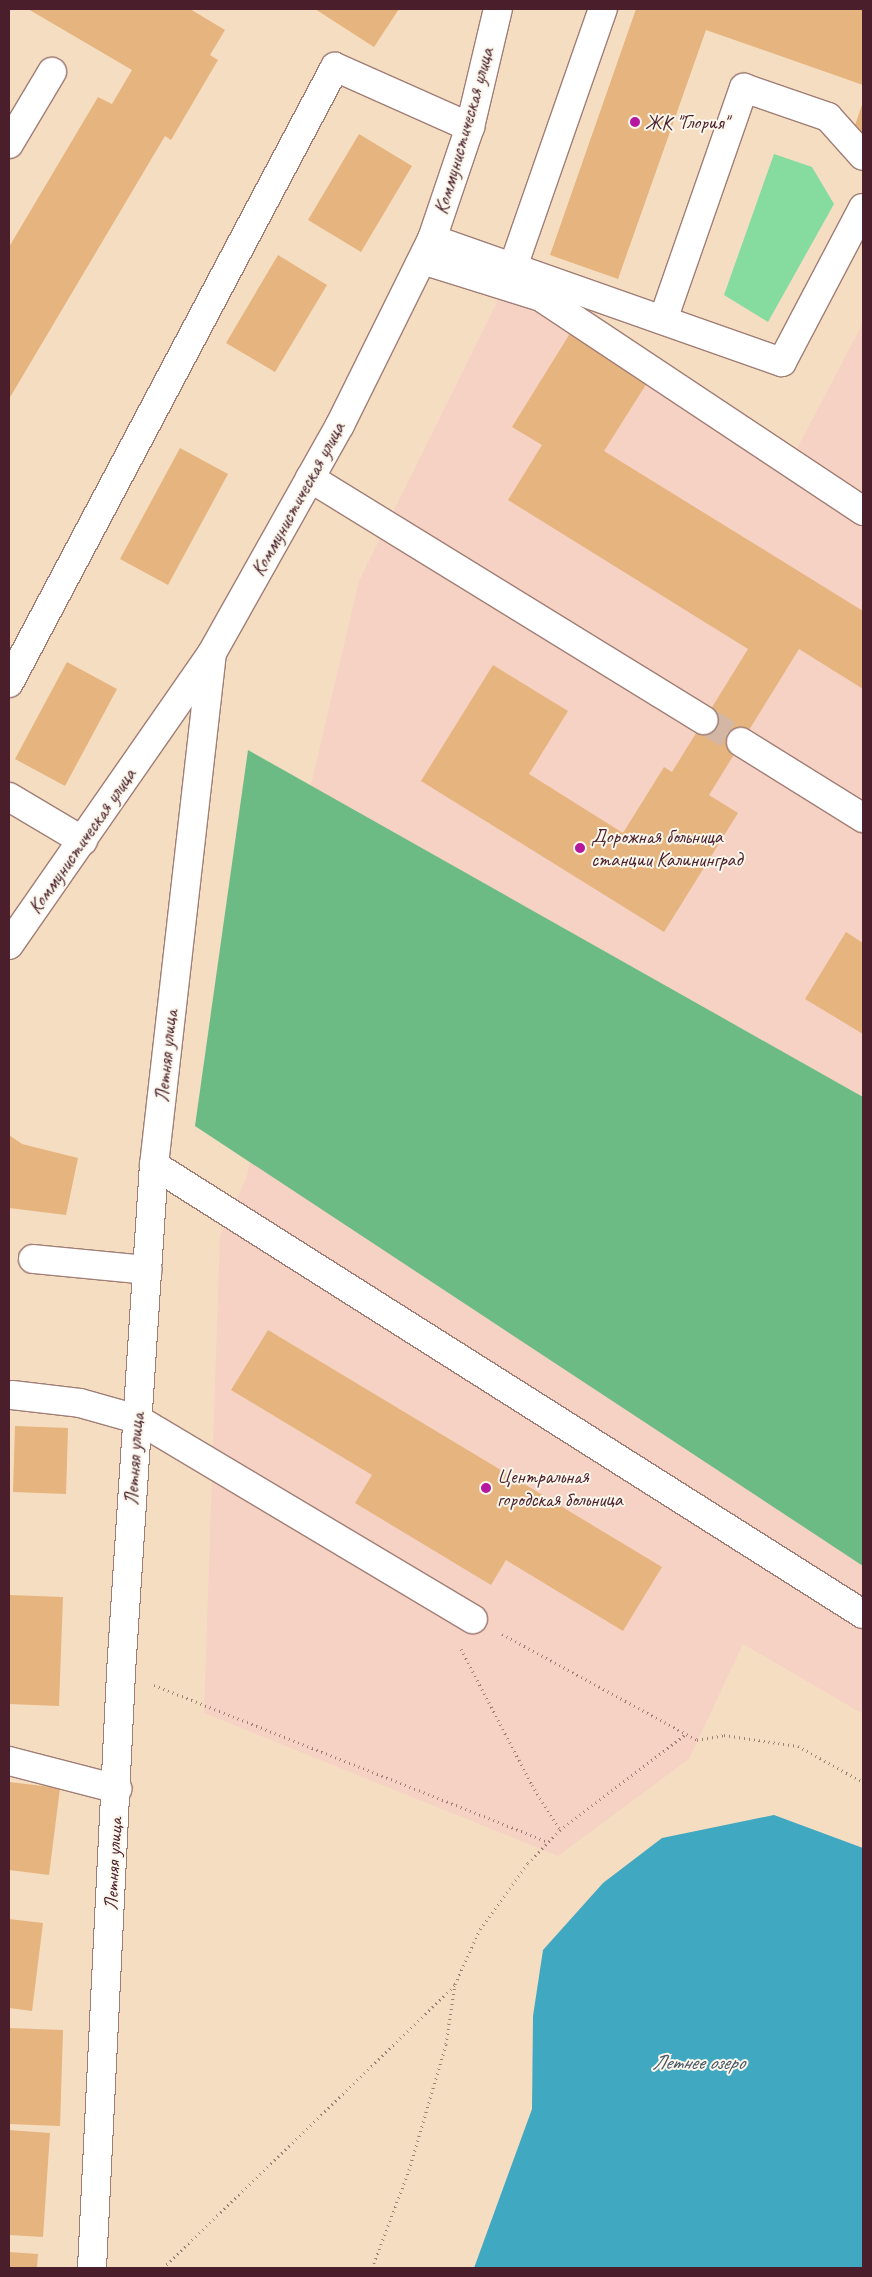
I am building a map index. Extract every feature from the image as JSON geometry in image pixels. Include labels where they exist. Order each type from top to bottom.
[{"type":"street","name":"Коммунистическая улица","points":[[9,945],[84,841],[212,653],[310,478],[427,250],[470,127],[498,9]]},
{"type":"street","points":[[513,267],[603,9]]},
{"type":"street","points":[[9,683],[336,67],[470,127]]},
{"type":"street","points":[[9,144],[52,72]]},
{"type":"street","points":[[663,320],[744,88],[828,117],[863,156]]},
{"type":"street","points":[[427,250],[513,267],[782,362],[863,208]]},
{"type":"street","points":[[427,250],[541,297],[863,511]]},
{"type":"street","points":[[310,478],[704,720]]},
{"type":"street","name":"Летняя улица","points":[[92,2268],[117,1789],[121,1672],[154,1165],[212,653]]},
{"type":"street","points":[[741,742],[863,818]]},
{"type":"street","points":[[9,797],[84,841]]},
{"type":"street","points":[[154,1165],[863,1614]]},
{"type":"street","points":[[33,1259],[147,1270]]},
{"type":"street","points":[[12,1395],[80,1403],[137,1419],[473,1619]]},
{"type":"street","points":[[9,1761],[117,1789]]},
{"type":"path","points":[[560,1830],[532,1785],[457,1640],[473,1619],[697,1740],[724,1735],[798,1746],[863,1782]]},
{"type":"path","points":[[121,1672],[548,1842]]},
{"type":"path","points":[[372,2268],[409,2170],[436,2080],[446,2044],[455,1984],[480,1929],[528,1863],[560,1830],[686,1734]]},
{"type":"path","points":[[163,2268],[455,1984]]},
{"type":"shaded area","name":"Дорожная больница станции Калининград","points":[[505,286],[792,458],[863,323],[863,1714],[743,1644],[689,1759],[558,1856],[204,1713],[220,1236],[247,1176],[257,1130],[233,1116],[359,581]]},
{"type":"green space","points":[[774,154],[812,167],[834,204],[768,322],[724,295]]},
{"type":"green space","points":[[248,750],[863,1097],[863,1566],[195,1126]]},
{"type":"water","name":"Летнее озеро","points":[[774,1815],[863,1848],[863,2268],[474,2268],[532,2109],[533,2016],[543,1950],[603,1883],[662,1838]]},
{"type":"building","points":[[28,9],[190,9],[225,30],[210,55],[218,60],[171,140],[165,136],[9,399],[9,247],[98,97],[112,104],[132,70]]},
{"type":"building","points":[[315,9],[399,9],[374,47]]},
{"type":"building","name":"ЖК \"Глория\"","points":[[636,9],[863,9],[863,85],[706,30],[618,279],[550,255]]},
{"type":"building","points":[[863,102],[863,138],[852,134]]},
{"type":"building","points":[[359,134],[412,166],[361,252],[308,220]]},
{"type":"building","points":[[278,255],[327,285],[275,372],[226,343]]},
{"type":"building","points":[[574,327],[652,375],[604,451],[863,611],[863,689],[799,649],[709,795],[738,813],[664,932],[421,781],[493,665],[568,711],[529,774],[623,833],[664,767],[672,772],[748,649],[508,500],[542,445],[512,427]]},
{"type":"building","points":[[180,448],[228,474],[168,585],[120,559]]},
{"type":"building","points":[[67,662],[117,689],[65,786],[15,759]]},
{"type":"building","points":[[846,932],[863,943],[863,1034],[805,999]]},
{"type":"building","points":[[9,1135],[22,1144],[78,1158],[66,1215],[9,1208]]},
{"type":"building","points":[[268,1330],[662,1567],[623,1631],[506,1560],[491,1585],[355,1503],[372,1475],[231,1390]]},
{"type":"building","points":[[15,1426],[68,1428],[66,1494],[13,1492]]},
{"type":"building","points":[[9,1595],[63,1597],[59,1706],[9,1704]]},
{"type":"building","points":[[9,1782],[60,1788],[49,1875],[9,1870]]},
{"type":"building","points":[[9,1919],[43,1923],[32,2011],[9,2008]]},
{"type":"building","points":[[9,2028],[63,2030],[60,2126],[9,2124]]},
{"type":"building","points":[[9,2130],[50,2133],[43,2237],[9,2235]]},
{"type":"building","points":[[9,2252],[38,2254],[37,2268],[9,2268]]},
{"type":"tunnel","points":[[704,720],[741,742]]},
{"type":"place","name":"ЖК \"Глория\"","points":[[635,122]]},
{"type":"place","name":"Дорожная больница станции Калининград","points":[[580,848]]},
{"type":"place","name":"Центральная городская больница","points":[[486,1488]]}]
